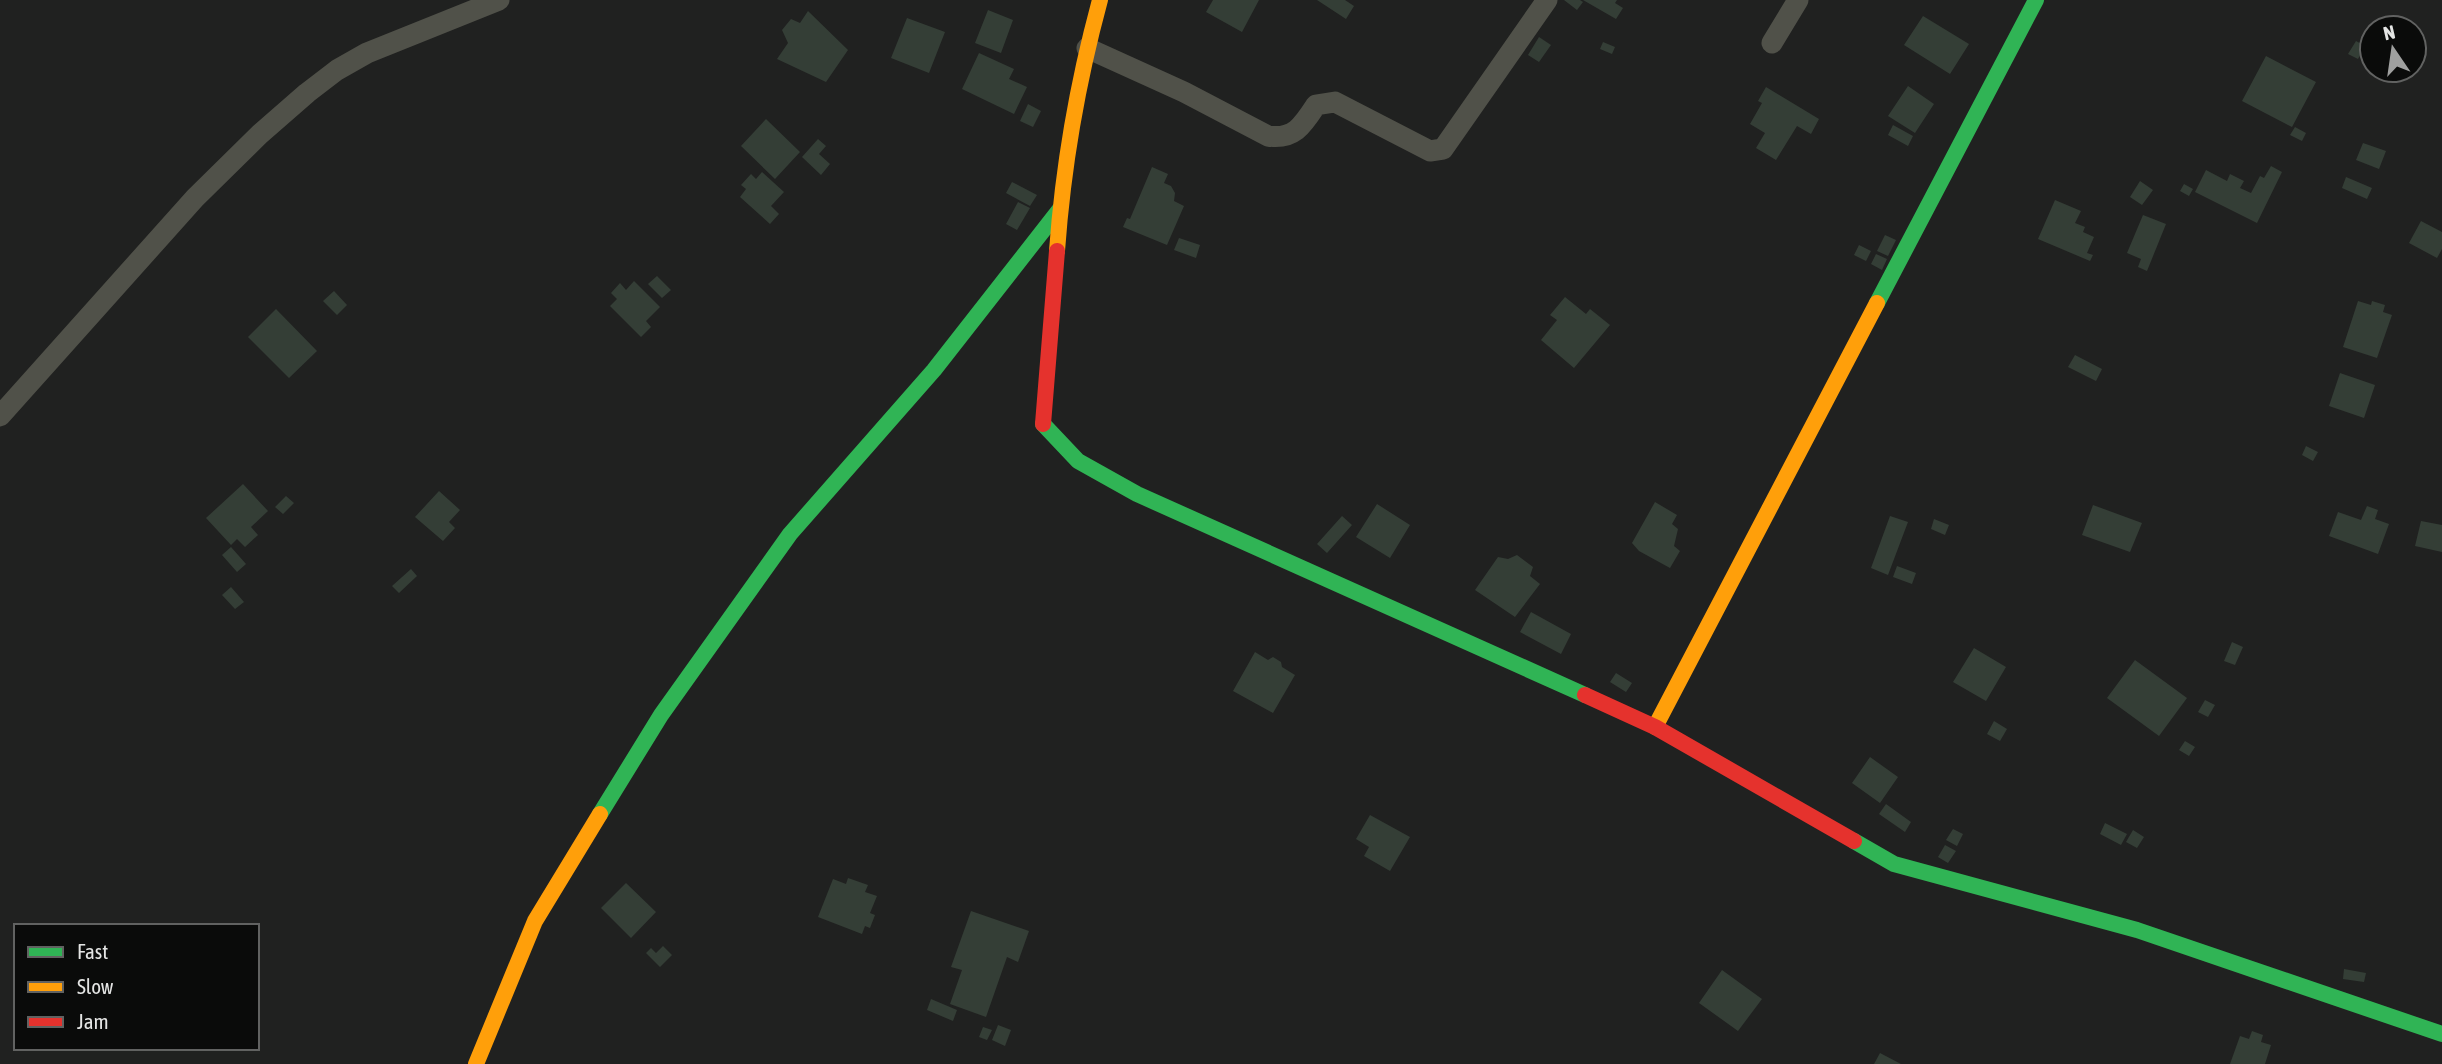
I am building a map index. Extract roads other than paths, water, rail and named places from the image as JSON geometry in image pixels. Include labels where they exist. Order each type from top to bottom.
[{"type":"street","points":[[0,416],[195,198],[260,134],[307,93],[337,69],[366,53],[499,0]]},
{"type":"street","points":[[1100,0],[1087,48],[1060,209],[1043,424],[1078,461],[1137,494],[1655,727],[1894,864],[2137,930],[2442,1034]]},
{"type":"street","points":[[1087,48],[1184,92],[1268,136],[1280,138],[1301,128],[1316,106],[1335,102],[1430,151],[1443,149],[1547,0]]},
{"type":"street","points":[[1772,43],[1798,0]]},
{"type":"street","points":[[1655,727],[2036,0]]},
{"type":"street","points":[[476,1064],[535,920],[661,715],[790,534],[934,370],[1060,209]]}]
